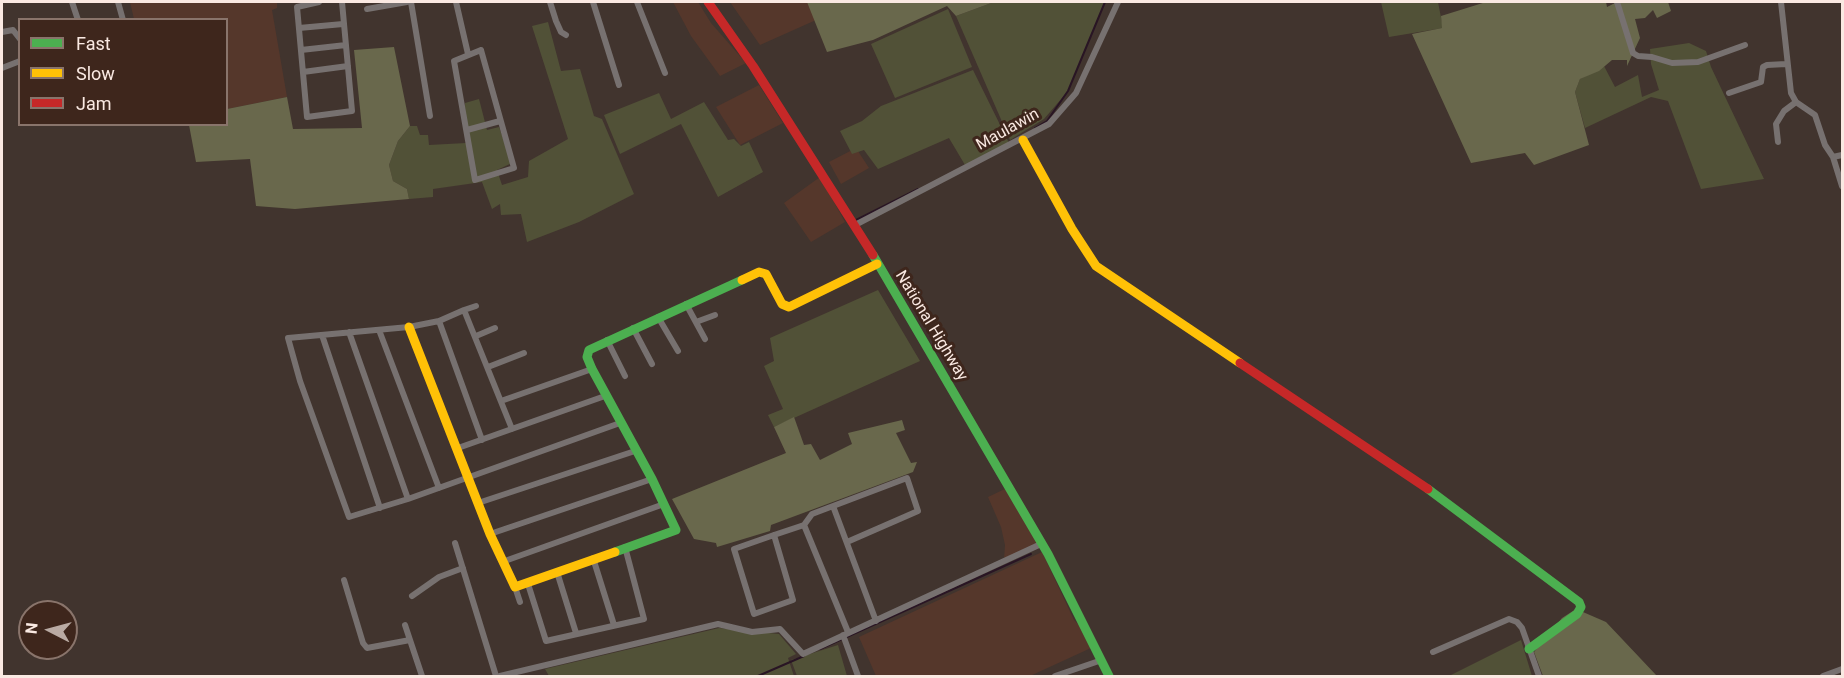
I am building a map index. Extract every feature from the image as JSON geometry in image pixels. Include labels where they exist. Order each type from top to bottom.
[{"type":"street","points":[[72,2],[77,18]]},
{"type":"street","points":[[118,2],[122,18]]},
{"type":"street","points":[[318,2],[297,7],[307,117],[352,111],[342,2]]},
{"type":"street","points":[[367,9],[409,2],[430,116]]},
{"type":"street","points":[[456,2],[468,54]]},
{"type":"street","points":[[549,2],[561,32],[566,35]]},
{"type":"street","points":[[593,2],[620,86]]},
{"type":"street","points":[[637,2],[665,73]]},
{"type":"street","name":"National Highway","points":[[708,2],[753,66],[855,225],[1071,597],[1099,660],[1109,676]]},
{"type":"street","name":"Maulawin","points":[[855,225],[1023,140],[1049,124],[1076,93],[1118,2]]},
{"type":"street","points":[[1617,2],[1633,53],[1638,56],[1652,57],[1672,63],[1698,62],[1745,45]]},
{"type":"street","points":[[1781,2],[1786,64],[1791,93],[1796,102],[1815,115],[1825,145],[1841,172],[1842,186]]},
{"type":"street","points":[[299,28],[343,24]]},
{"type":"street","points":[[2,32],[13,30],[18,36]]},
{"type":"street","points":[[301,50],[346,45]]},
{"type":"street","points":[[482,50],[514,168],[475,180],[454,61],[468,54],[482,50]]},
{"type":"street","points":[[2,68],[18,62]]},
{"type":"street","points":[[1729,93],[1761,82],[1764,67],[1767,65],[1786,64]]},
{"type":"street","points":[[303,72],[348,66]]},
{"type":"street","points":[[1778,142],[1776,124],[1784,111],[1796,102]]},
{"type":"street","points":[[467,130],[500,121]]},
{"type":"street","points":[[1023,140],[1072,229],[1096,266],[1444,500],[1579,602],[1581,607],[1576,614],[1529,649]]},
{"type":"street","points":[[1833,158],[1842,155]]},
{"type":"street","points":[[515,587],[676,530],[652,479],[604,396],[587,353],[606,340],[759,272],[766,274],[782,304],[789,307],[877,264]]},
{"type":"street","points":[[686,304],[705,339]]},
{"type":"street","points":[[476,306],[439,321],[409,327],[288,338],[300,381],[349,517],[408,499],[620,423]]},
{"type":"street","points":[[464,310],[512,429]]},
{"type":"street","points":[[696,322],[715,315]]},
{"type":"street","points":[[658,316],[678,351]]},
{"type":"street","points":[[439,321],[482,440]]},
{"type":"street","points":[[409,327],[490,534],[520,602]]},
{"type":"street","points":[[476,336],[495,328]]},
{"type":"street","points":[[633,328],[652,364]]},
{"type":"street","points":[[380,330],[439,488]]},
{"type":"street","points":[[349,332],[408,499]]},
{"type":"street","points":[[322,334],[380,508]]},
{"type":"street","points":[[606,340],[624,376]]},
{"type":"street","points":[[488,367],[524,353]]},
{"type":"street","points":[[501,401],[592,369]]},
{"type":"street","points":[[458,448],[604,396]]},
{"type":"street","points":[[478,503],[635,450]]},
{"type":"street","points":[[774,535],[793,600],[754,614],[734,549],[774,535],[804,525],[812,514],[907,478],[918,510],[847,542]]},
{"type":"street","points":[[490,534],[652,479]]},
{"type":"street","points":[[502,562],[664,504]]},
{"type":"street","points":[[833,506],[876,621]]},
{"type":"street","points":[[804,525],[845,634],[858,676]]},
{"type":"street","points":[[455,543],[498,676],[718,624],[752,632],[780,629],[803,654],[1041,544]]},
{"type":"street","points":[[528,584],[546,641],[644,619],[624,547]]},
{"type":"street","points":[[593,558],[614,625]]},
{"type":"street","points":[[412,596],[431,582],[463,568]]},
{"type":"street","points":[[557,572],[576,633]]},
{"type":"street","points":[[344,580],[363,644],[367,648],[410,640]]},
{"type":"street","points":[[1434,652],[1509,619],[1522,627],[1539,676]]},
{"type":"street","points":[[405,625],[422,676]]},
{"type":"street","points":[[1055,676],[1099,660]]},
{"type":"street","points":[[1823,676],[1842,669]]},
{"type":"shaded area","points":[[130,2],[277,2],[277,8],[272,10],[287,97],[228,109],[228,18],[134,18]]},
{"type":"shaded area","points":[[673,2],[698,2],[711,23],[746,63],[720,76],[691,36]]},
{"type":"shaded area","points":[[730,2],[818,2],[825,16],[760,45]]},
{"type":"shaded area","points":[[807,2],[994,2],[956,16],[947,6],[873,40],[827,52]]},
{"type":"shaded area","points":[[1486,2],[1606,2],[1607,7],[1617,2],[1668,2],[1671,11],[1657,18],[1653,10],[1645,18],[1635,19],[1640,38],[1627,66],[1627,60],[1612,60],[1599,71],[1580,79],[1575,92],[1589,145],[1534,165],[1525,153],[1471,163],[1412,34],[1442,28],[1441,16]]},
{"type":"shaded area","points":[[394,47],[410,126],[398,141],[389,165],[393,181],[407,189],[409,199],[295,209],[256,206],[250,159],[196,162],[189,126],[228,126],[228,109],[287,97],[293,129],[362,128],[354,50]]},
{"type":"shaded area","points":[[759,85],[783,123],[740,145],[716,107]]},
{"type":"shaded area","points":[[856,148],[869,168],[841,184],[829,162]]},
{"type":"shaded area","points":[[820,177],[845,222],[811,242],[784,203]]},
{"type":"shaded area","points":[[794,417],[804,445],[811,444],[820,460],[852,444],[848,433],[902,420],[905,430],[896,433],[911,463],[917,462],[913,472],[771,525],[770,531],[717,547],[716,543],[694,539],[672,499],[786,453],[774,427]]},
{"type":"shaded area","points":[[1009,487],[1039,545],[1004,560],[1005,545],[1001,527],[988,497]]},
{"type":"shaded area","points":[[1042,552],[1074,620],[1085,631],[1091,648],[1030,676],[876,676],[859,637]]},
{"type":"shaded area","points":[[1576,609],[1606,622],[1657,676],[1543,676],[1534,652],[1562,618]]},
{"type":"green space","points":[[994,2],[1105,2],[1068,91],[1044,119],[1010,140],[956,16]]},
{"type":"green space","points":[[1381,2],[1438,2],[1443,28],[1389,37]]},
{"type":"green space","points":[[948,9],[972,67],[895,98],[871,44]]},
{"type":"green space","points":[[548,22],[561,71],[580,69],[594,116],[602,119],[634,194],[579,222],[527,242],[521,214],[501,215],[500,204],[492,209],[482,182],[433,189],[433,197],[409,199],[407,189],[393,181],[389,165],[398,141],[410,126],[417,126],[420,135],[428,135],[429,145],[466,143],[465,103],[479,99],[487,130],[499,127],[512,163],[497,170],[502,185],[528,177],[529,161],[568,139],[532,26]]},
{"type":"green space","points":[[1689,43],[1706,51],[1711,67],[1764,179],[1701,189],[1668,101],[1651,97],[1585,128],[1575,92],[1580,79],[1604,66],[1615,87],[1638,75],[1642,97],[1659,90],[1651,64],[1650,49]]},
{"type":"green space","points":[[973,70],[1010,145],[965,165],[949,138],[878,169],[864,150],[852,154],[840,131],[862,121],[881,106]]},
{"type":"green space","points":[[659,93],[671,119],[704,102],[728,140],[734,139],[741,146],[749,142],[763,172],[718,197],[681,124],[620,154],[604,115]]},
{"type":"green space","points":[[878,290],[920,361],[774,427],[768,415],[783,409],[764,366],[774,361],[770,338]]},
{"type":"green space","points":[[719,628],[779,634],[796,654],[788,658],[794,676],[549,676],[545,669]]},
{"type":"green space","points":[[1521,640],[1532,676],[1449,676]]},
{"type":"green space","points":[[838,645],[847,676],[797,676],[791,660]]},
{"type":"waterway","points":[[1035,128],[1047,121],[1068,91],[1105,2]]},
{"type":"waterway","points":[[856,220],[918,189]]},
{"type":"waterway","points":[[820,649],[1031,554]]},
{"type":"waterway","points":[[758,676],[804,656]]},
{"type":"traffic: fast","points":[[873,255],[1048,554],[1109,676]]},
{"type":"traffic: fast","points":[[615,552],[676,530],[652,479],[592,369],[587,357],[589,350],[742,280]]},
{"type":"traffic: fast","points":[[1428,489],[1579,602],[1581,607],[1577,614],[1529,649]]},
{"type":"traffic: slow","points":[[1023,140],[1072,229],[1096,266],[1240,363]]},
{"type":"traffic: slow","points":[[742,280],[759,272],[766,274],[782,304],[789,307],[877,264]]},
{"type":"traffic: slow","points":[[409,327],[490,534],[515,587],[615,552]]},
{"type":"traffic: jam","points":[[708,2],[753,66],[873,255]]},
{"type":"traffic: jam","points":[[1240,363],[1428,489]]}]
